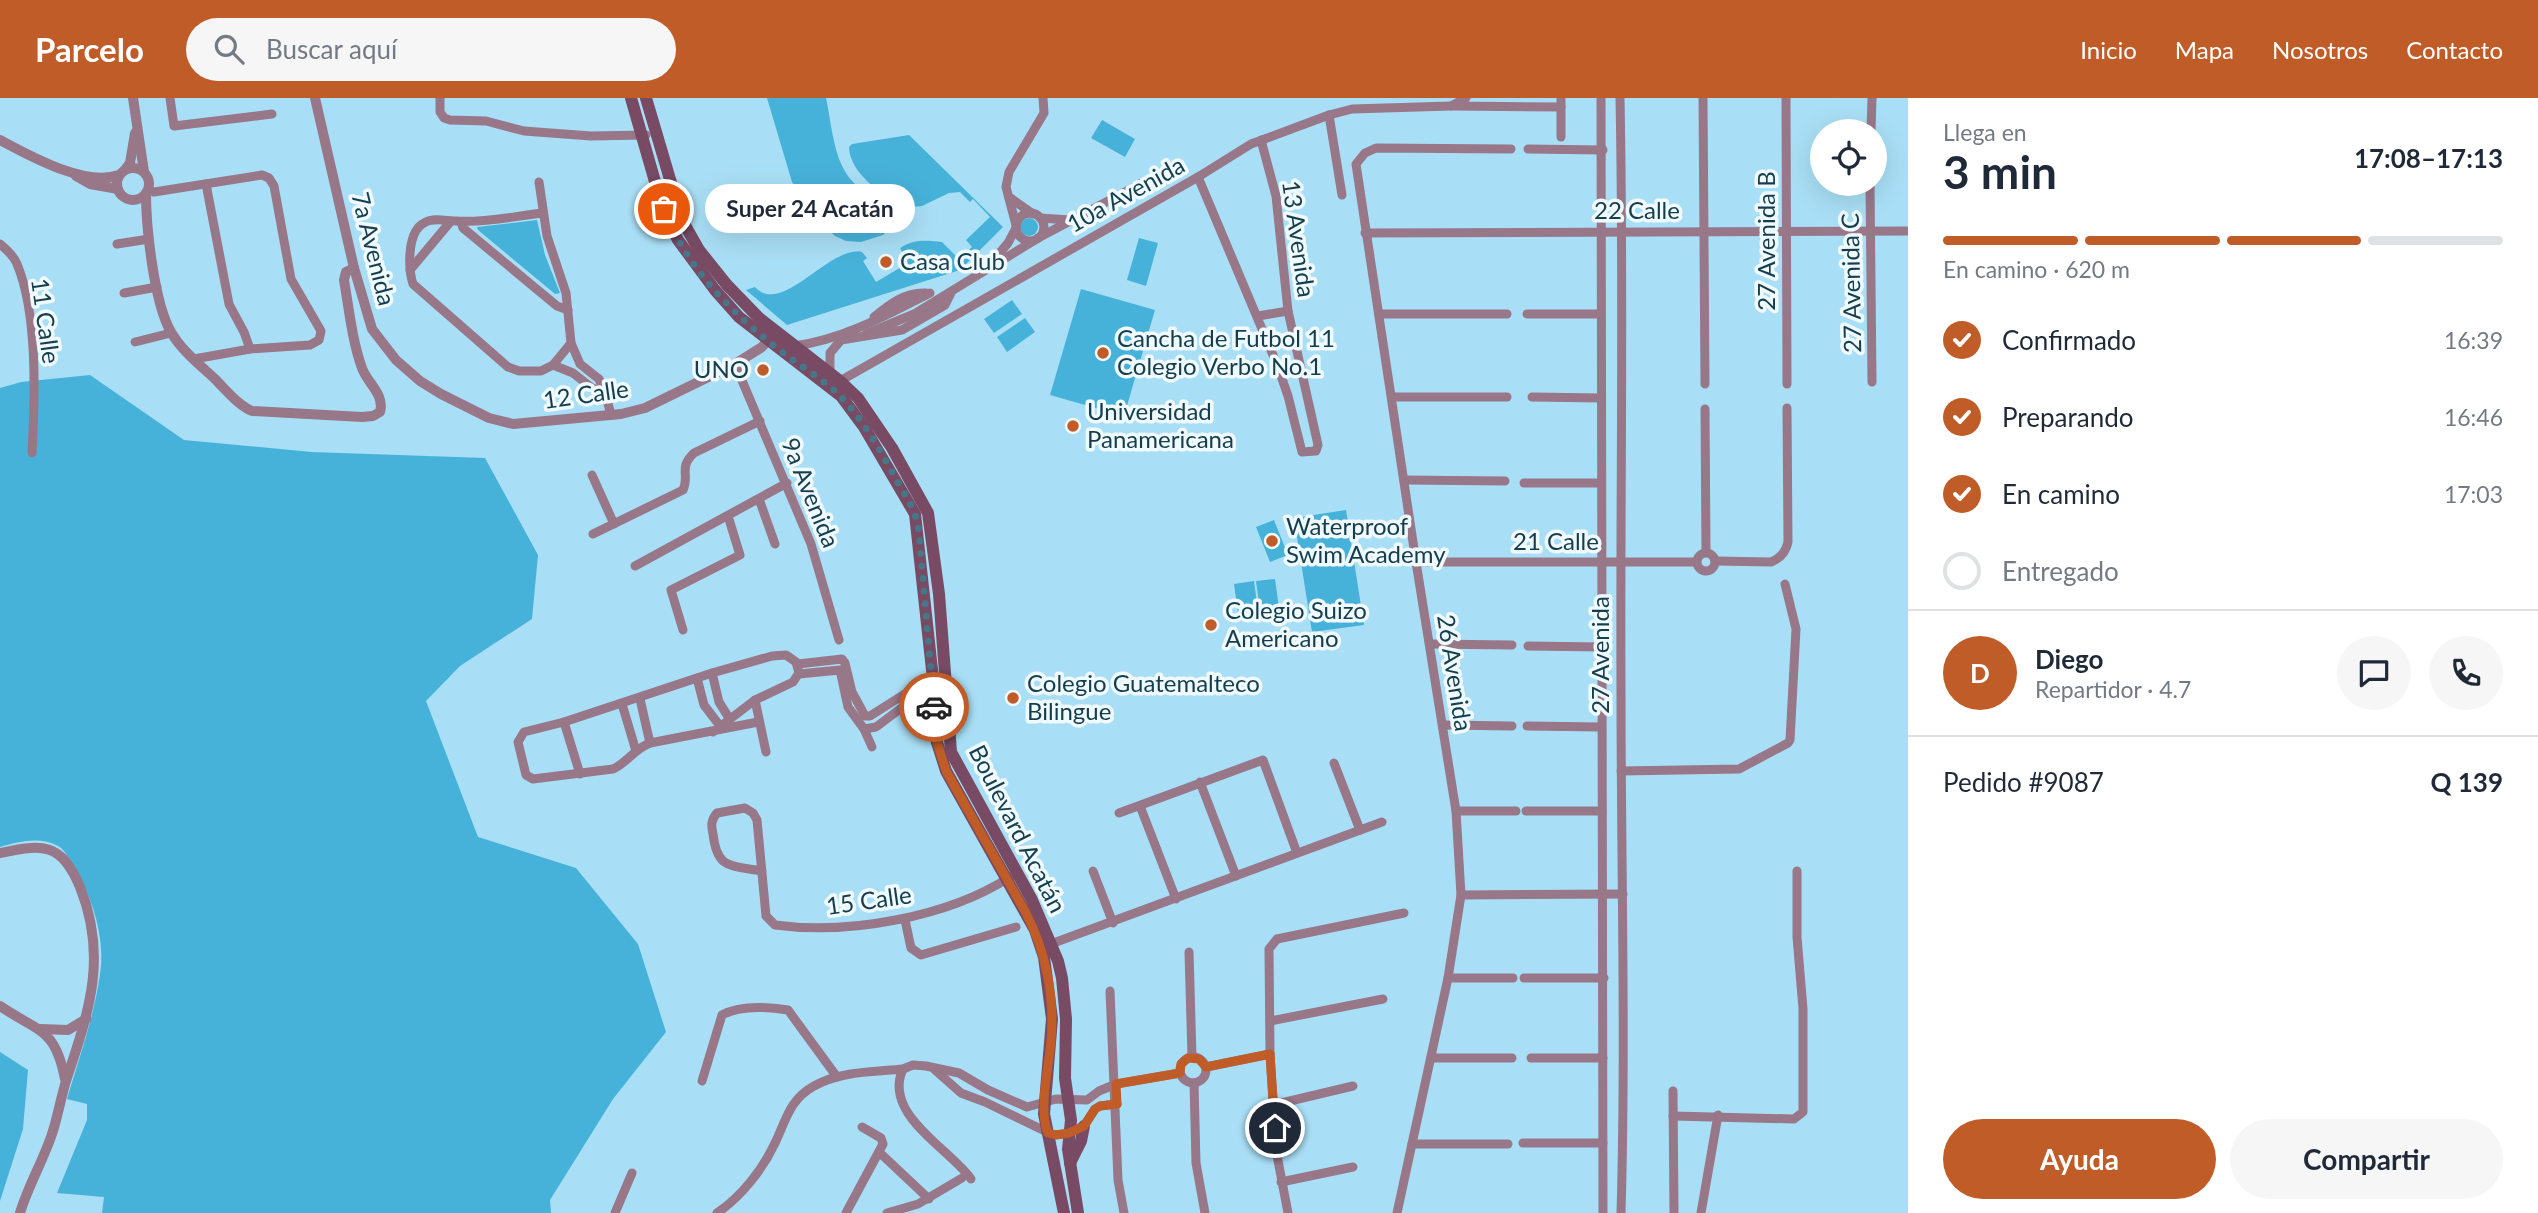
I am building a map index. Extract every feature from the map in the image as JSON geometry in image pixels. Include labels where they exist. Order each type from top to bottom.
[{"type":"main road","name":"Boulevard Acatán","points":[[631,98],[658,192],[678,240],[739,317],[794,346],[858,398],[873,418],[928,513],[939,594],[934,680],[935,736],[943,764],[1013,876],[1062,978],[1066,1019],[1065,1078],[1071,1120],[1068,1149],[1078,1213]]},
{"type":"main road","name":"Boulevard Acatán","points":[[646,98],[682,220],[689,234],[727,285],[772,336],[853,411],[915,514],[934,680]]},
{"type":"main road","name":"Boulevard Acatán","points":[[1046,946],[1052,1019],[1044,1114],[1065,1213]]},
{"type":"main road","points":[[1070,1163],[1081,1141],[1084,1126]]},
{"type":"street","points":[[133,98],[144,172],[150,193],[147,227]]},
{"type":"street","points":[[170,98],[174,126],[272,114]]},
{"type":"street","name":"7a Avenida","points":[[315,98],[354,268],[375,335],[391,355],[429,388]]},
{"type":"street","points":[[440,98],[440,112],[444,118],[450,120],[486,121],[524,131],[641,137],[655,133]]},
{"type":"street","points":[[1037,239],[1023,239],[1016,227],[1006,187],[1009,172],[1044,113],[1043,98]]},
{"type":"street","name":"10a Avenida","points":[[1451,106],[1466,98]]},
{"type":"street","name":"27 Avenida","points":[[1601,98],[1603,1213]]},
{"type":"street","name":"27 Avenida","points":[[1620,98],[1623,230],[1620,562],[1624,1054],[1621,1213]]},
{"type":"street","points":[[1703,98],[1705,384]]},
{"type":"street","name":"27 Avenida B","points":[[1786,98],[1787,384]]},
{"type":"street","points":[[1871,119],[1872,98]]},
{"type":"street","points":[[1561,103],[1561,137]]},
{"type":"street","name":"10a Avenida","points":[[835,377],[1261,140],[1352,109],[1561,103]]},
{"type":"street","points":[[1329,115],[1342,195]]},
{"type":"street","points":[[136,116],[132,156],[122,173],[118,189],[123,197],[139,206],[147,227],[157,287],[171,333],[241,404],[252,411],[362,416],[379,413],[382,408],[380,398],[361,366],[344,281],[346,272],[354,268]]},
{"type":"street","name":"13 Avenida","points":[[1198,177],[1258,316],[1288,396],[1302,453],[1316,451],[1318,445],[1288,311],[1276,196],[1261,140]]},
{"type":"street","points":[[0,141],[71,172],[90,184],[118,189]]},
{"type":"street","name":"26 Avenida","points":[[1397,1213],[1448,978],[1461,895],[1456,811],[1356,164],[1365,153],[1376,148],[1511,149]]},
{"type":"street","points":[[1528,149],[1603,149]]},
{"type":"street","points":[[71,172],[106,179],[135,168],[144,172]]},
{"type":"street","points":[[794,346],[904,319],[987,267],[1163,172]]},
{"type":"street","points":[[132,200],[150,193],[262,175],[270,178],[273,183],[291,278],[306,308],[320,327],[319,340],[310,345],[250,349],[194,359]]},
{"type":"street","points":[[539,182],[547,236],[566,293],[571,343],[580,365],[599,379],[611,415]]},
{"type":"street","points":[[206,184],[229,304],[250,349]]},
{"type":"street","points":[[1007,196],[1036,216],[1043,231],[1037,239]]},
{"type":"street","name":"27 Avenida C","points":[[1870,196],[1872,382]]},
{"type":"street","points":[[543,213],[456,222],[429,220],[417,228],[413,237],[410,270],[413,284],[508,366],[530,373],[541,371],[553,365],[571,343]]},
{"type":"street","points":[[987,267],[1009,243],[1020,217],[1075,220]]},
{"type":"street","points":[[410,270],[456,222]]},
{"type":"street","points":[[456,222],[557,306],[568,310]]},
{"type":"street","name":"22 Calle","points":[[1365,233],[1603,230],[1908,231]]},
{"type":"street","points":[[117,244],[149,239]]},
{"type":"street","name":"11 Calle","points":[[0,244],[17,263],[26,300],[35,389],[32,453]]},
{"type":"street","points":[[124,293],[157,287]]},
{"type":"street","points":[[835,377],[831,353],[836,344],[844,338],[865,330],[930,293],[953,290]]},
{"type":"street","points":[[1258,316],[1288,311]]},
{"type":"street","points":[[1379,314],[1507,314]]},
{"type":"street","points":[[1527,314],[1601,314]]},
{"type":"street","points":[[135,342],[171,333]]},
{"type":"street","name":"12 Calle","points":[[429,388],[478,413],[508,424],[611,415],[645,408],[734,365],[760,349],[772,336]]},
{"type":"street","points":[[553,365],[573,373],[592,388],[605,392]]},
{"type":"street","points":[[573,373],[580,365]]},
{"type":"street","name":"9a Avenida","points":[[734,365],[811,544],[839,640]]},
{"type":"street","points":[[1392,397],[1507,397]]},
{"type":"street","points":[[1532,397],[1601,398]]},
{"type":"street","points":[[1696,562],[1700,554],[1706,552],[1714,556],[1715,562],[1771,562],[1783,555],[1788,542],[1787,408]]},
{"type":"street","points":[[1705,409],[1706,552]]},
{"type":"street","points":[[593,534],[683,490],[684,465],[694,453],[760,421]]},
{"type":"street","points":[[592,475],[614,524]]},
{"type":"street","points":[[1404,480],[1505,481]]},
{"type":"street","points":[[635,566],[787,483]]},
{"type":"street","points":[[1524,483],[1601,483]]},
{"type":"street","points":[[759,499],[775,544]]},
{"type":"street","points":[[683,630],[671,590],[740,555],[728,516]]},
{"type":"street","name":"21 Calle","points":[[1416,562],[1696,562],[1699,568],[1708,571],[1713,568],[1715,562]]},
{"type":"street","points":[[1621,771],[1740,769],[1790,740],[1796,629],[1785,584]]},
{"type":"street","points":[[1430,645],[1511,645]]},
{"type":"street","points":[[1528,646],[1602,646]]},
{"type":"street","points":[[758,722],[650,743],[617,768],[533,779],[526,775],[517,741],[524,732],[640,699],[712,673],[777,654],[789,656],[798,669]]},
{"type":"street","points":[[798,669],[839,658],[845,663],[857,711],[872,747]]},
{"type":"street","points":[[798,669],[840,670],[845,694],[857,711],[870,716],[919,685],[934,680]]},
{"type":"street","points":[[716,729],[755,700],[793,682],[798,669]]},
{"type":"street","points":[[712,673],[719,702],[729,718]]},
{"type":"street","points":[[697,678],[704,705],[716,729]]},
{"type":"street","points":[[864,729],[876,727],[924,691],[934,680]]},
{"type":"street","points":[[640,699],[650,743]]},
{"type":"street","points":[[755,700],[766,752]]},
{"type":"street","points":[[622,704],[636,751]]},
{"type":"street","points":[[564,722],[580,774]]},
{"type":"street","points":[[1443,725],[1512,726]]},
{"type":"street","points":[[1527,726],[1601,727]]},
{"type":"street","points":[[1119,813],[1263,760],[1297,853]]},
{"type":"street","points":[[1334,763],[1360,830]]},
{"type":"street","points":[[1200,782],[1236,876]]},
{"type":"street","points":[[1140,806],[1176,899]]},
{"type":"street","name":"15 Calle","points":[[762,871],[727,864],[717,856],[711,824],[717,813],[745,808],[753,813],[757,820],[762,871],[766,916],[775,925],[816,928],[905,920],[975,897],[1013,876]]},
{"type":"street","points":[[1456,811],[1602,811]]},
{"type":"street","points":[[1046,946],[1381,822]]},
{"type":"street","points":[[0,853],[27,848],[47,848],[64,858],[73,871],[90,920],[94,942],[95,965],[86,1019],[51,1135],[20,1213]]},
{"type":"street","points":[[1093,871],[1113,923]]},
{"type":"street","points":[[1673,1116],[1718,1115],[1794,1119],[1803,1112],[1803,1009],[1797,937],[1797,871]]},
{"type":"street","points":[[1461,895],[1623,894]]},
{"type":"street","points":[[1288,1213],[1276,1150],[1268,953],[1274,941],[1404,913]]},
{"type":"street","points":[[905,920],[911,948],[915,953],[925,955],[1016,927]]},
{"type":"street","points":[[1189,952],[1192,1057]]},
{"type":"street","points":[[1448,978],[1513,978]]},
{"type":"street","points":[[1524,978],[1604,978]]},
{"type":"street","points":[[1110,991],[1117,1104],[1118,1180],[1124,1213]]},
{"type":"street","points":[[1270,1021],[1383,999]]},
{"type":"street","points":[[0,1006],[40,1029],[60,1057],[65,1082]]},
{"type":"street","points":[[702,1081],[722,1015],[730,1011],[758,1008],[789,1010],[836,1077]]},
{"type":"street","points":[[40,1029],[68,1030],[86,1019]]},
{"type":"street","points":[[1206,1067],[1270,1054]]},
{"type":"street","points":[[1192,1057],[1202,1061],[1206,1067],[1202,1080],[1194,1083],[1183,1079],[1180,1073],[1184,1060],[1192,1057]]},
{"type":"street","points":[[1431,1058],[1512,1058]]},
{"type":"street","points":[[1531,1058],[1604,1058]]},
{"type":"street","points":[[717,1213],[745,1187],[759,1169],[774,1144],[786,1114],[796,1100],[814,1086],[836,1077],[903,1069],[913,1065],[926,1066],[959,1073],[988,1090],[1027,1107],[1056,1099],[1087,1100],[1116,1084],[1180,1073]]},
{"type":"street","points":[[887,1213],[929,1199],[967,1179],[963,1168],[913,1121],[904,1105],[900,1087],[903,1069]]},
{"type":"street","points":[[935,1069],[961,1093],[1056,1135],[1084,1126],[1100,1106],[1117,1104]]},
{"type":"street","points":[[1194,1083],[1196,1163],[1205,1213]]},
{"type":"street","points":[[1273,1105],[1353,1086]]},
{"type":"street","points":[[1672,1091],[1674,1213]]},
{"type":"street","points":[[1084,1126],[1087,1100]]},
{"type":"street","points":[[1702,1213],[1718,1115]]},
{"type":"street","points":[[846,1213],[883,1141],[862,1127]]},
{"type":"street","points":[[1523,1143],[1603,1143]]},
{"type":"street","points":[[1412,1144],[1508,1144]]},
{"type":"street","points":[[879,1152],[929,1199]]},
{"type":"street","points":[[1281,1182],[1353,1167]]},
{"type":"street","points":[[615,1213],[632,1173]]},
{"type":"shaded area","points":[[767,98],[826,98],[841,164],[853,182],[884,208],[892,219],[893,225],[883,235],[861,242],[846,241],[835,236],[819,221],[792,182]]},
{"type":"shaded area","points":[[1102,120],[1135,139],[1125,157],[1091,138]]},
{"type":"shaded area","points":[[909,135],[1003,227],[960,270],[787,325],[746,290],[755,287],[766,294],[778,293],[849,253],[862,252],[867,258],[863,261],[876,282],[908,263],[900,248],[910,243],[942,242],[959,259],[972,247],[966,240],[990,217],[973,199],[970,202],[960,192],[949,193],[922,206],[900,208],[868,182],[855,166],[849,147],[852,144]]},
{"type":"shaded area","points":[[1025,218],[1033,218],[1038,227],[1036,234],[1025,236],[1020,231],[1020,223]]},
{"type":"shaded area","points":[[537,220],[545,255],[560,293],[555,294],[477,227]]},
{"type":"shaded area","points":[[1139,238],[1158,243],[1146,286],[1127,280]]},
{"type":"shaded area","name":"Cancha de Futbol 11 Colegio Verbo No.1","points":[[1081,289],[1155,310],[1124,416],[1050,395]]},
{"type":"shaded area","points":[[1012,300],[1022,314],[994,333],[984,319]]},
{"type":"shaded area","points":[[1025,318],[1035,332],[1007,352],[997,337]]},
{"type":"shaded area","points":[[90,375],[184,440],[312,452],[485,458],[538,555],[532,619],[460,666],[426,701],[478,837],[576,868],[638,944],[666,1032],[613,1099],[550,1200],[551,1213],[102,1213],[104,1197],[57,1193],[87,1120],[87,1104],[67,1099],[94,1006],[100,974],[101,945],[91,901],[62,849],[44,841],[0,847],[0,388],[21,382]]},
{"type":"shaded area","points":[[1346,510],[1364,625],[1312,632],[1294,518]]},
{"type":"shaded area","name":"Waterproof Swim Academy","points":[[1274,520],[1288,555],[1270,562],[1256,527]]},
{"type":"shaded area","points":[[1275,579],[1280,615],[1261,618],[1256,581]]},
{"type":"shaded area","points":[[1254,581],[1259,618],[1239,621],[1234,584]]},
{"type":"shaded area","points":[[0,1052],[28,1070],[23,1129],[0,1201]]},
{"type":"way so far","points":[[664,209],[678,240],[739,317],[841,396],[864,427],[909,501],[919,532],[934,707]]},
{"type":"place","name":"Super 24 Acatán","points":[[664,209]]},
{"type":"place","name":"Casa Club","points":[[886,262]]},
{"type":"place","name":"Cancha de Futbol 11 Colegio Verbo No.1","points":[[1103,353]]},
{"type":"place","name":"UNO","points":[[763,370]]},
{"type":"place","name":"Universidad Panamericana","points":[[1073,426]]},
{"type":"place","name":"Waterproof Swim Academy","points":[[1272,541]]},
{"type":"place","name":"Colegio Suizo Americano","points":[[1211,625]]},
{"type":"place","name":"Colegio Guatemalteco Bilingue","points":[[1013,698]]},
{"type":"route","points":[[934,707],[935,736],[946,771],[1035,930],[1044,957],[1052,1019],[1044,1114],[1048,1133],[1069,1133],[1084,1126],[1095,1109],[1117,1104],[1116,1084],[1180,1073],[1181,1064],[1188,1058],[1199,1059],[1206,1067],[1270,1054],[1275,1128]]}]
